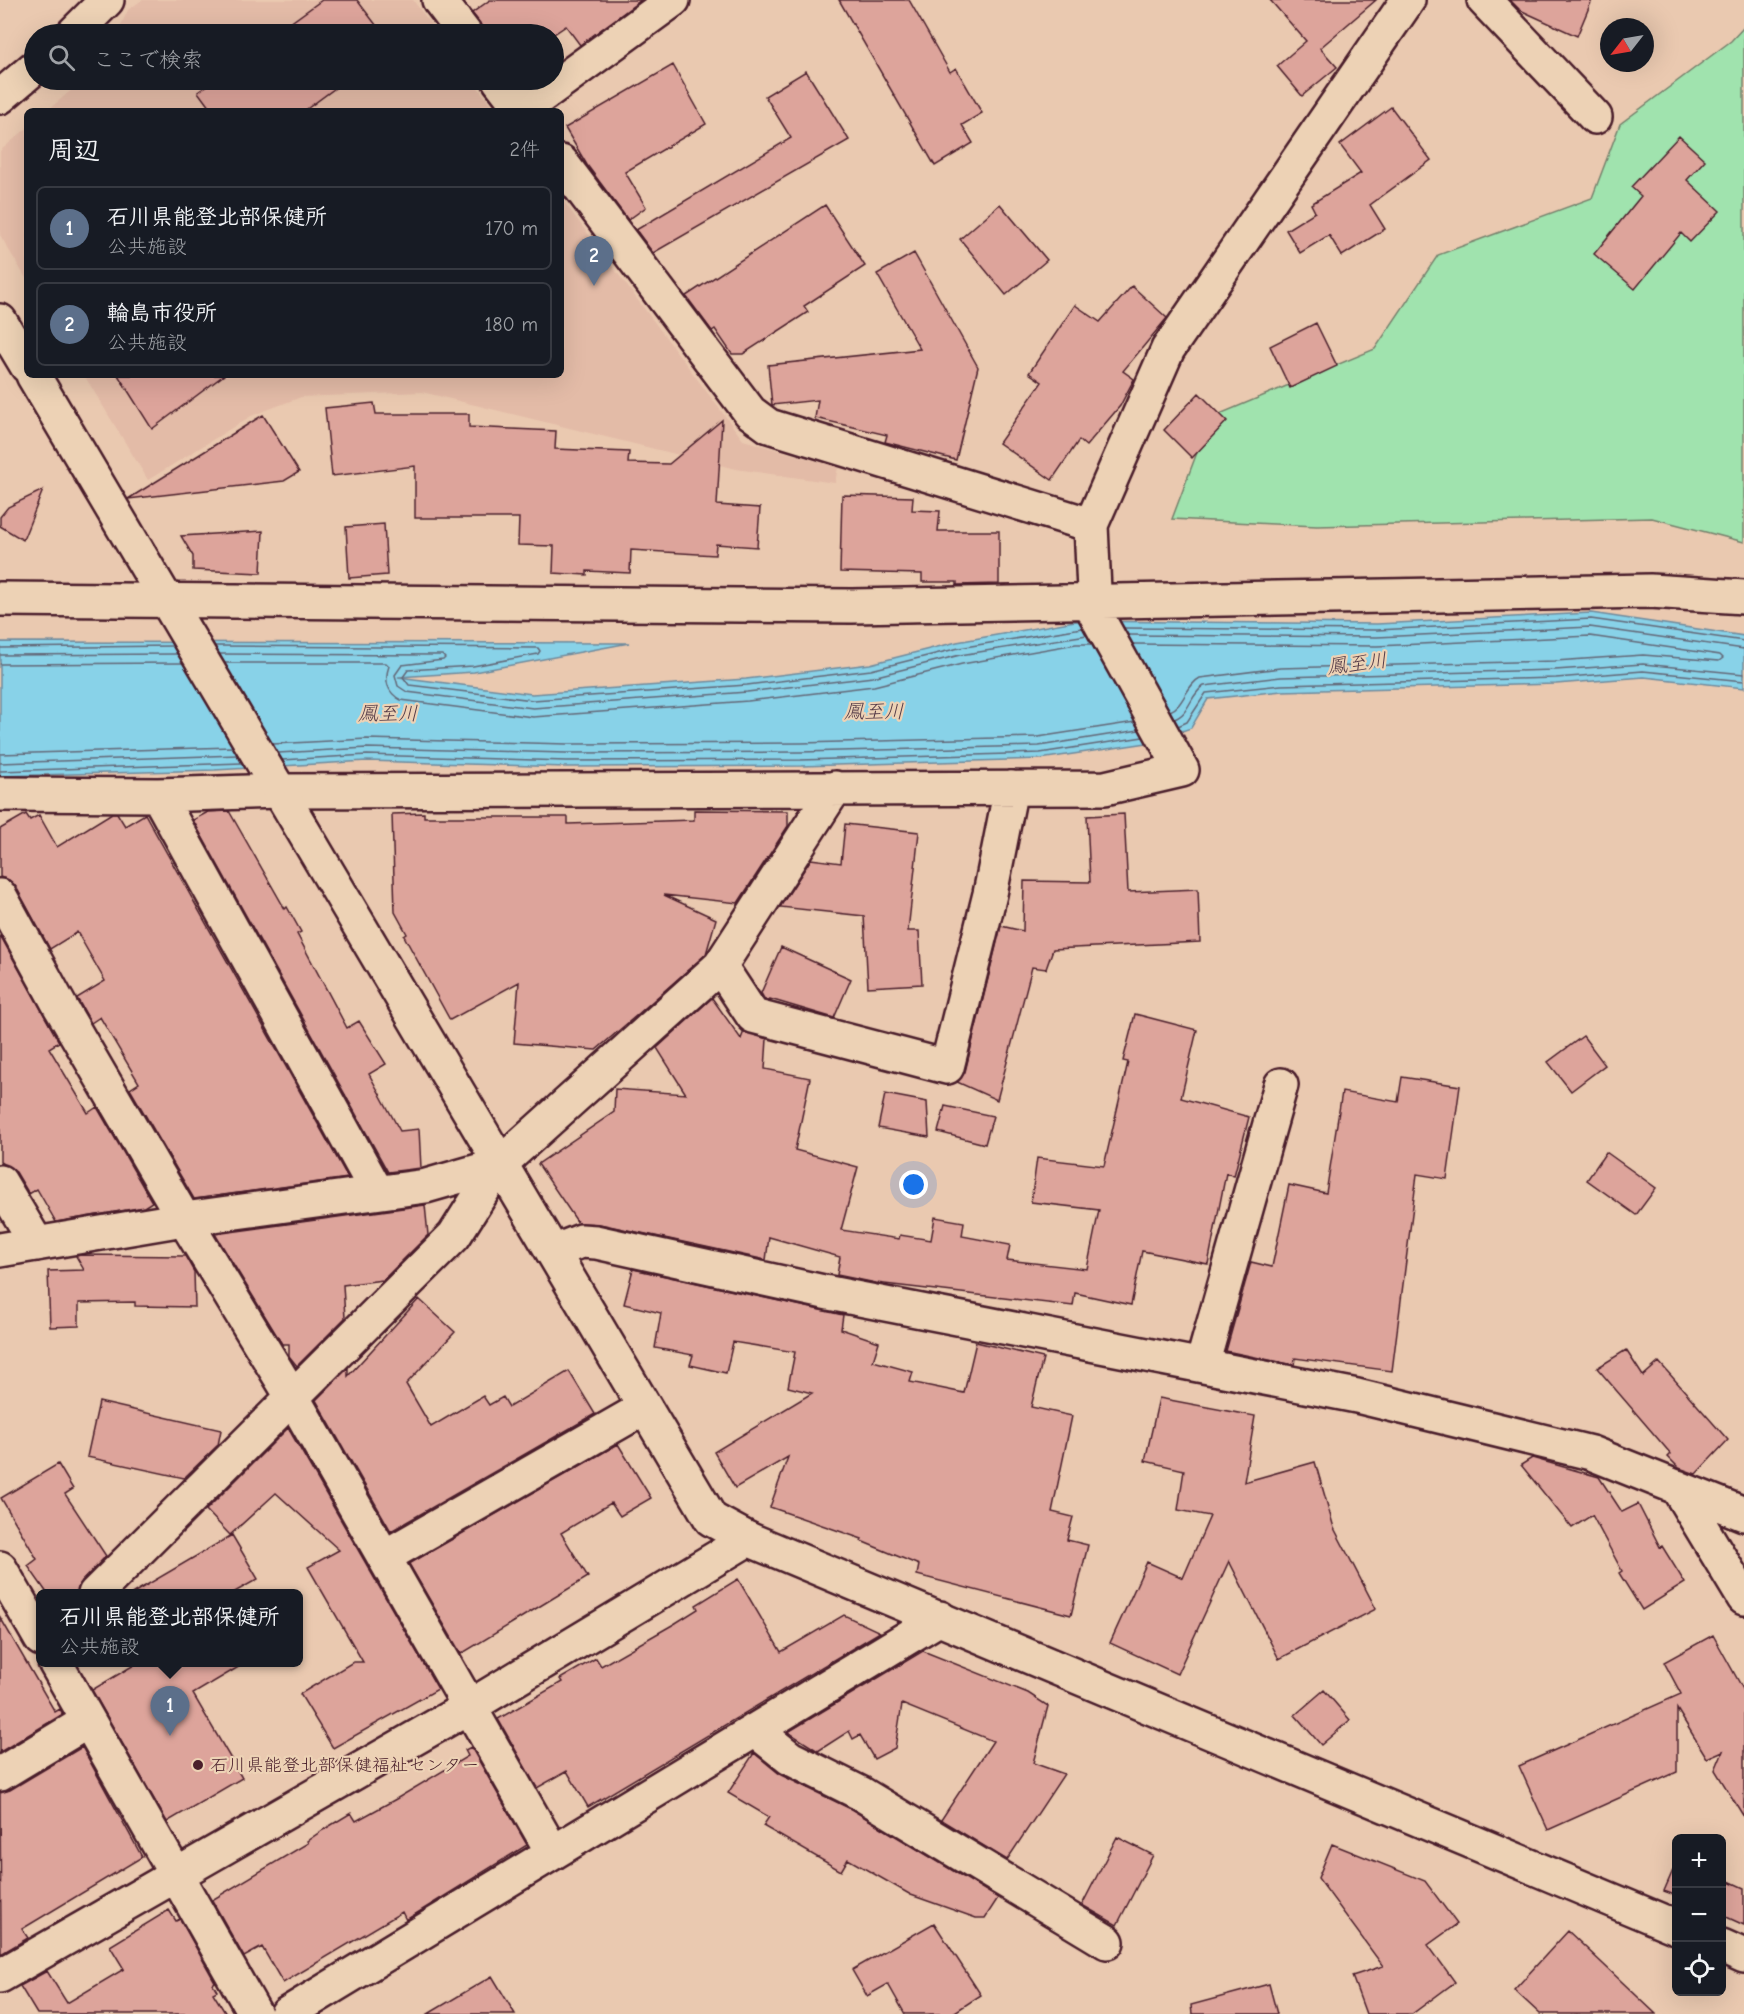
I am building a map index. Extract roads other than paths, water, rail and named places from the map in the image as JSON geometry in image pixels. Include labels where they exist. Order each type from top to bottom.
[{"type":"street","points":[[83,24],[107,0]]},
{"type":"street","points":[[439,0],[457,24]]},
{"type":"street","points":[[564,80],[672,0]]},
{"type":"street","points":[[0,794],[158,795],[280,791],[1105,788],[1182,770],[1094,607],[1091,525],[1168,349],[1408,0]]},
{"type":"street","points":[[1484,0],[1595,117]]},
{"type":"street","points":[[0,97],[24,77]]},
{"type":"street","points":[[506,90],[520,108]]},
{"type":"street","points":[[526,108],[550,90]]},
{"type":"street","points":[[564,166],[750,412],[769,426],[1091,525]]},
{"type":"street","points":[[0,321],[24,361]]},
{"type":"street","points":[[35,378],[499,1165],[711,1519],[748,1539],[1672,1925]]},
{"type":"street","points":[[0,599],[1094,607],[1650,591],[1744,597]]},
{"type":"street","points":[[99,1589],[454,1236],[499,1165],[720,966],[834,788]]},
{"type":"street","points":[[720,966],[753,1016],[947,1067],[990,894],[1011,788]]},
{"type":"street","points":[[158,795],[376,1190]]},
{"type":"street","points":[[0,896],[61,1008],[184,1219],[293,1398],[553,1853]]},
{"type":"street","points":[[1202,1365],[1281,1085]]},
{"type":"street","points":[[0,1250],[184,1219],[376,1190],[426,1185],[499,1165]]},
{"type":"street","points":[[0,1182],[37,1244]]},
{"type":"street","points":[[553,1252],[581,1241],[596,1242],[824,1292],[1357,1396],[1591,1453],[1744,1514]]},
{"type":"street","points":[[384,1557],[644,1408]]},
{"type":"street","points":[[1677,1487],[1744,1598]]},
{"type":"street","points":[[0,1976],[174,1874],[469,1707],[748,1539]]},
{"type":"street","points":[[0,1568],[36,1630]]},
{"type":"street","points":[[287,2014],[940,1618]]},
{"type":"street","points":[[58,1667],[255,2014]]},
{"type":"street","points":[[0,1774],[88,1721]]},
{"type":"street","points":[[755,1730],[790,1758],[860,1792],[1107,1942]]},
{"type":"street","points":[[1726,1948],[1744,1956]]},
{"type":"water","name":"鳳至川","points":[[1591,613],[1744,636],[1744,688],[1644,677],[1556,684],[1282,691],[1208,699],[1191,728],[1147,743],[1040,759],[801,766],[566,767],[367,761],[215,770],[0,776],[0,642],[629,643],[474,672],[398,677],[532,694],[746,679],[870,664],[957,642],[1075,621],[1377,624]]},
{"type":"place","name":"輪島市役所","points":[[594,286]]},
{"type":"place","name":"石川県能登北部保健所","points":[[170,1736]]},
{"type":"place","name":"石川県能登北部保健福祉センター","points":[[198,1765]]}]
